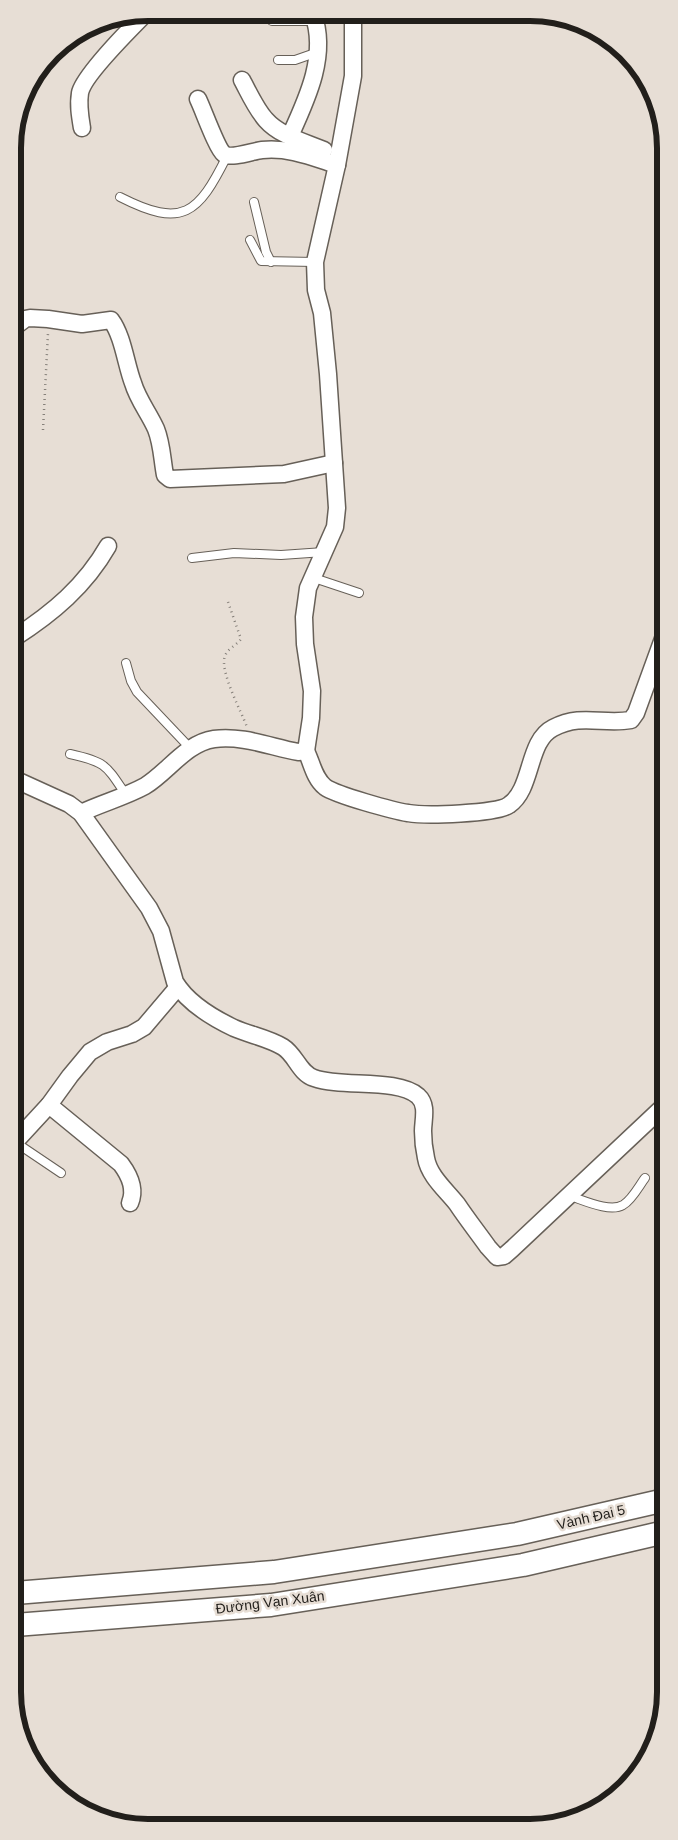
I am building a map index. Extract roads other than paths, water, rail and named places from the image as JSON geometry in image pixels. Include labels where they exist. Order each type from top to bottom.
[{"type":"main road","name":"Vành Đai 5","points":[[21,1593],[274,1572],[517,1534],[656,1502]]},
{"type":"main road","name":"Đường Vạn Xuân","points":[[21,1625],[271,1605],[524,1565],[656,1534]]},
{"type":"street","points":[[290,136],[310,89],[318,52],[315,21]]},
{"type":"street","points":[[353,21],[353,76],[338,161],[315,262],[316,290],[322,313],[328,374],[337,508],[334,527],[311,577],[304,617],[305,644],[312,691],[311,718],[306,751],[312,768],[326,788],[350,797],[410,813],[500,810],[509,806],[519,794],[538,745],[551,728],[580,719],[617,722],[631,720],[636,712],[657,656]]},
{"type":"street","points":[[82,128],[79,111],[80,92],[87,78],[138,22]]},
{"type":"street","points":[[242,80],[264,118],[270,124],[338,161]]},
{"type":"street","points":[[198,98],[216,142],[222,153],[227,156],[252,151],[284,150],[338,161]]},
{"type":"street","points":[[22,322],[30,318],[82,324],[108,320],[113,322],[133,385],[155,427],[160,441],[164,469],[167,477],[170,479],[284,474],[334,463]]},
{"type":"street","points":[[22,633],[49,615],[75,590],[95,568],[108,546]]},
{"type":"street","points":[[81,813],[126,795],[146,784],[191,749],[205,741],[238,739],[298,752],[306,751]]},
{"type":"street","points":[[22,782],[61,800],[81,813],[149,908],[161,931],[178,988],[191,1000],[209,1014],[234,1028],[283,1047],[291,1053],[308,1076],[335,1083],[398,1087],[411,1091],[420,1097],[425,1113],[423,1130],[428,1166],[497,1257],[504,1256],[656,1113]]},
{"type":"street","points":[[21,1136],[49,1105],[90,1052],[107,1042],[132,1034],[144,1026],[178,988]]},
{"type":"street","points":[[49,1105],[122,1164],[128,1173],[132,1188],[133,1196],[130,1203]]},
{"type":"lane","points":[[278,60],[296,60],[318,52]]},
{"type":"lane","points":[[120,197],[136,205],[174,215],[185,212],[196,204],[208,190],[227,156]]},
{"type":"lane","points":[[254,202],[270,262]]},
{"type":"lane","points":[[250,240],[261,261],[315,262]]},
{"type":"lane","points":[[192,558],[234,553],[280,555],[324,552]]},
{"type":"lane","points":[[311,577],[360,593]]},
{"type":"lane","points":[[126,663],[131,681],[137,692],[191,749]]},
{"type":"lane","points":[[70,754],[92,759],[106,766],[126,795]]},
{"type":"lane","points":[[21,1147],[61,1173]]},
{"type":"lane","points":[[570,1196],[604,1207],[623,1206],[645,1178]]}]
